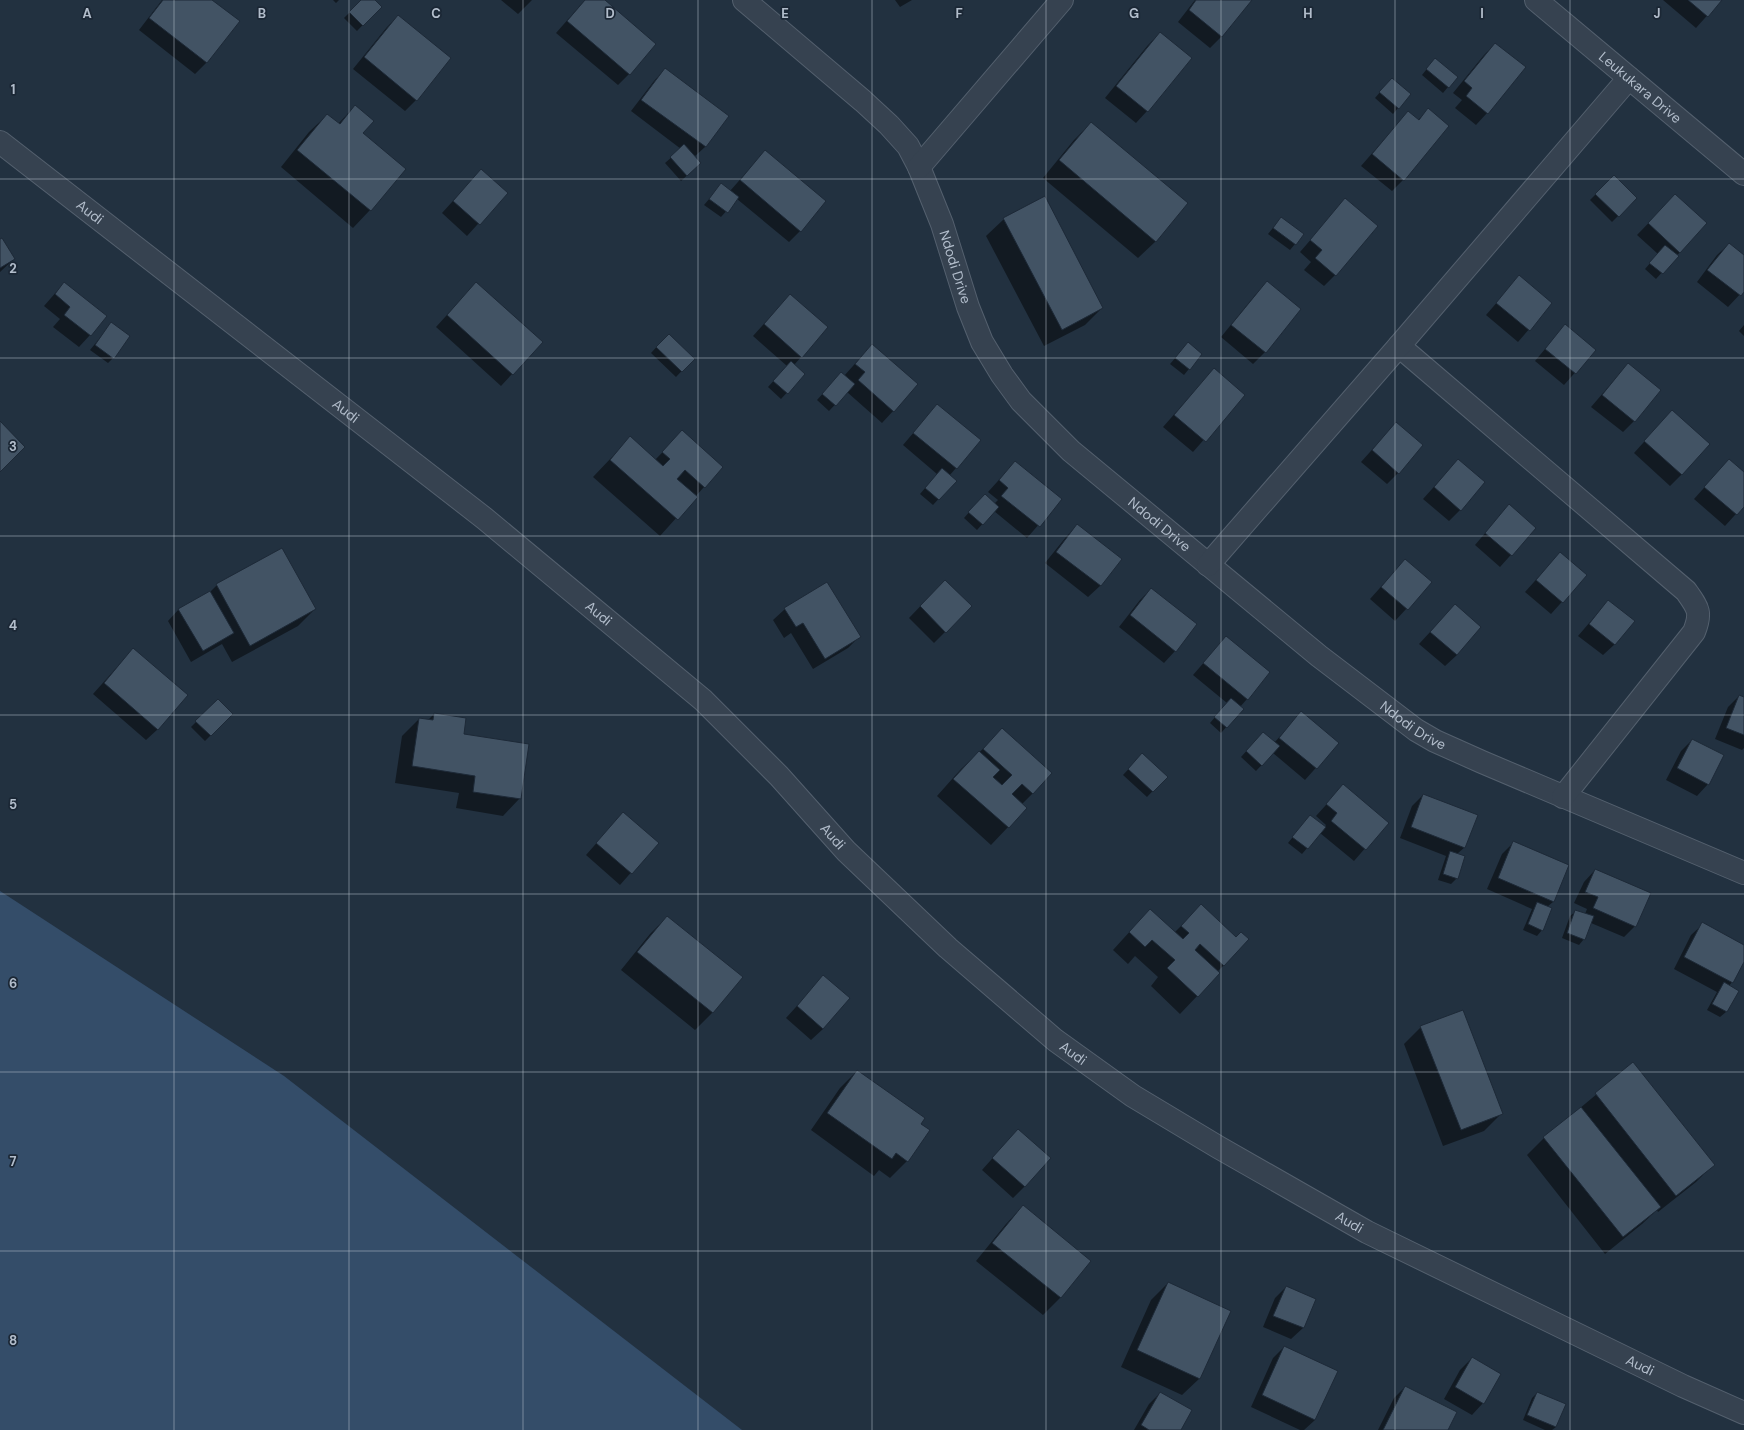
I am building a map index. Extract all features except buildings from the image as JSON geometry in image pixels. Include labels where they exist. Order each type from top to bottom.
[{"type":"street","name":"Ndodi Drive","points":[[744,0],[863,101],[889,125],[908,146],[920,167],[942,224],[968,307],[982,342],[1002,375],[1020,400],[1071,451],[1319,656],[1416,730],[1435,741],[1563,797],[1744,873]]},
{"type":"street","points":[[920,167],[1062,0]]},
{"type":"street","name":"Leukukara Drive","points":[[1536,0],[1744,174]]},
{"type":"street","points":[[1208,565],[1399,346],[1629,78]]},
{"type":"street","name":"Audi","points":[[0,142],[484,518],[703,700],[779,776],[846,851],[948,948],[1055,1040],[1139,1100],[1367,1232],[1676,1383],[1744,1413]]},
{"type":"street","points":[[1399,346],[1686,591],[1696,604],[1699,618],[1694,632],[1563,797]]},
{"type":"water","points":[[0,891],[284,1076],[742,1430],[0,1430]]}]
